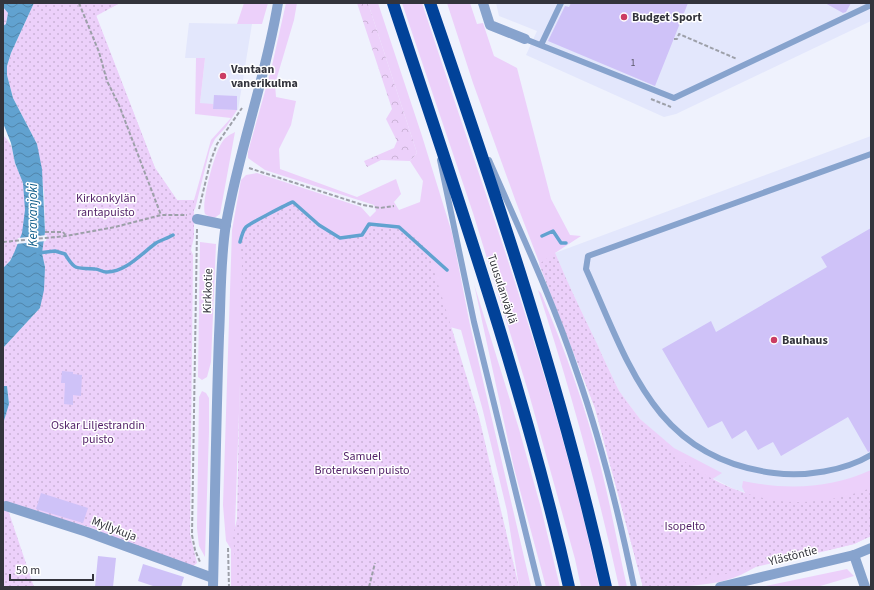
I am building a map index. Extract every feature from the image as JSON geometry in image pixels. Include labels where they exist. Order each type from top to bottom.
[{"type":"highway","name":"Tuusulanväylä","points":[[393,3],[495,312],[535,451],[569,587]]},
{"type":"highway","name":"Tuusulanväylä","points":[[430,3],[531,308],[570,442],[606,587]]},
{"type":"street","name":"Kirkkotie","points":[[210,580],[217,386],[223,253],[226,225],[238,164],[272,37],[278,3]]},
{"type":"street","points":[[483,3],[490,26],[525,39]]},
{"type":"street","points":[[197,219],[226,225]]},
{"type":"street","name":"Myllykuja","points":[[4,505],[87,532],[210,580]]},
{"type":"street","name":"Ylästöntie","points":[[720,587],[854,555],[871,548]]},
{"type":"street","points":[[854,555],[865,587]]},
{"type":"lane","points":[[541,45],[561,3]]},
{"type":"lane","points":[[525,39],[674,98],[749,64],[871,5]]},
{"type":"lane","points":[[464,103],[549,299],[576,369],[599,438],[634,587]]},
{"type":"lane","points":[[431,117],[474,322],[539,587]]},
{"type":"lane","points":[[871,154],[588,256],[586,269],[642,389],[662,416],[688,440],[707,452],[734,464],[759,471],[782,474],[825,471],[850,465],[871,455]]},
{"type":"path","points":[[79,3],[99,52],[107,81],[119,106],[161,215]]},
{"type":"path","points":[[674,39],[677,39],[679,34],[749,64]]},
{"type":"path","points":[[646,97],[667,106],[676,106]]},
{"type":"path","points":[[210,580],[192,535],[197,219],[210,163],[217,144],[221,136],[235,121],[244,105]]},
{"type":"path","points":[[238,164],[363,205],[380,208],[394,206]]},
{"type":"path","points":[[4,242],[65,236],[115,227],[161,215],[183,214],[197,219]]},
{"type":"path","points":[[45,232],[64,232],[65,236]]},
{"type":"path","points":[[228,548],[229,587]]},
{"type":"path","points":[[369,587],[376,563]]},
{"type":"shaded area","points":[[496,3],[871,3],[871,21],[676,114],[664,117],[526,55],[537,31],[499,16]]},
{"type":"shaded area","name":"Vantaan vanerikulma","points":[[189,23],[252,24],[238,110],[213,109],[200,103],[205,58],[185,58]]},
{"type":"shaded area","points":[[871,136],[871,488],[767,499],[734,489],[696,470],[640,419],[619,391],[555,253]]},
{"type":"green space","name":"Oskar Liljestrandin puisto","points":[[34,3],[120,3],[96,16],[155,168],[177,200],[194,201],[194,237],[191,250],[193,255],[190,534],[197,563],[191,568],[147,553],[92,528],[6,504],[34,587],[3,587],[3,424],[9,404],[7,386],[3,386],[3,348],[40,308],[45,267],[42,253],[45,232],[44,193],[37,144],[13,98],[7,75],[7,66],[11,53]]},
{"type":"green space","points":[[87,3],[120,3],[96,15],[155,168],[177,200],[194,200],[211,140],[231,118],[195,114],[196,58],[205,58],[200,103],[213,104],[213,109],[237,110],[226,127],[215,139],[210,149],[195,209],[192,212],[162,202]]},
{"type":"green space","points":[[244,3],[268,3],[262,24],[237,24]]},
{"type":"green space","points":[[286,3],[297,3],[294,20],[275,84],[276,97],[296,101],[291,125],[279,149],[280,169],[357,197],[396,179],[401,194],[394,202],[399,210],[420,202],[423,181],[410,161],[417,153],[368,3],[378,3],[452,233],[470,325],[531,587],[519,587],[507,511],[483,411],[461,330],[417,318],[245,242],[235,526],[241,587],[231,587],[231,549],[226,541],[223,505],[232,230],[241,180],[246,175],[257,173],[361,207],[370,217],[376,211],[374,205],[265,170],[248,158],[248,152],[271,70]]},
{"type":"green space","points":[[357,3],[368,3],[417,153],[410,161],[381,160],[367,167],[364,161],[394,148],[397,141],[386,119],[392,109]]},
{"type":"green space","points":[[402,3],[422,3],[495,220],[541,366],[582,513],[599,587],[581,587],[575,559],[529,394],[473,213]]},
{"type":"green space","name":"Isopelto","points":[[447,3],[470,3],[477,24],[483,23],[494,56],[517,68],[551,199],[570,235],[581,236],[555,253],[566,279],[619,391],[640,419],[674,448],[722,473],[706,483],[764,562],[749,571],[733,578],[712,583],[688,586],[643,587],[595,408],[516,202],[473,83]]},
{"type":"green space","points":[[3,7],[8,13],[6,24],[3,26]]},
{"type":"green space","points":[[235,132],[220,214],[213,219],[205,214],[204,208],[206,190],[215,158],[221,144],[227,137]]},
{"type":"green space","points":[[3,135],[12,148],[15,163],[23,183],[25,194],[25,217],[20,240],[16,250],[3,268]]},
{"type":"green space","name":"Samuel Broteruksen puisto","points":[[293,202],[319,225],[340,238],[362,235],[369,224],[399,227],[426,245],[479,417],[519,587],[239,587],[237,585],[233,536],[237,519],[242,260],[240,241],[244,231],[253,223]]},
{"type":"green space","points":[[200,242],[216,244],[211,362],[207,377],[202,380],[198,377]]},
{"type":"green space","name":"Isopelto","points":[[555,253],[607,368],[619,391],[646,428],[663,444],[682,460],[702,473],[745,493],[767,499],[793,502],[820,501],[846,496],[871,488],[871,536],[854,544],[670,587],[643,587],[595,408],[539,264]]},
{"type":"green space","points":[[474,284],[519,429],[541,508],[560,587],[546,587],[514,468]]},
{"type":"green space","points":[[538,290],[541,293],[558,336],[589,423],[605,483],[627,587],[619,587],[602,512],[582,437]]},
{"type":"green space","points":[[202,391],[206,393],[209,398],[205,557],[199,546],[197,528],[199,397]]},
{"type":"green space","points":[[871,470],[871,536],[854,544],[780,562],[742,487],[743,481],[775,486],[808,486],[824,484],[840,481]]},
{"type":"green space","points":[[847,569],[854,576],[817,587],[761,587]]},
{"type":"water","name":"Keravanjoki","points":[[3,3],[34,3],[11,53],[7,66],[7,75],[13,98],[37,144],[42,169],[45,232],[42,253],[45,267],[44,290],[40,308],[3,348],[3,268],[10,261],[22,233],[25,210],[23,183],[15,163],[11,143],[3,123],[3,26],[6,24],[8,13],[3,7]]},
{"type":"water","points":[[3,386],[7,386],[9,404],[3,424]]},
{"type":"pier","points":[[47,235],[46,241],[16,244],[18,238]]},
{"type":"building","points":[[571,3],[688,3],[655,86],[548,41],[565,6],[569,7]]},
{"type":"building","points":[[825,3],[851,3],[846,12],[843,13]]},
{"type":"building","points":[[214,95],[237,96],[237,110],[213,109]]},
{"type":"building","name":"Bauhaus","points":[[871,228],[871,451],[868,452],[848,417],[781,456],[773,442],[758,450],[746,430],[732,439],[722,421],[708,428],[662,349],[711,321],[716,332],[827,267],[821,257]]},
{"type":"building","points":[[62,371],[82,375],[81,396],[73,395],[73,405],[64,404],[65,383],[61,383]]},
{"type":"building","points":[[41,493],[88,508],[83,523],[36,509]]},
{"type":"building","points":[[98,556],[116,558],[113,587],[95,587]]},
{"type":"building","points":[[143,564],[184,577],[181,587],[156,587],[138,581]]},
{"type":"waterway","points":[[240,242],[246,227],[293,202],[319,225],[340,238],[362,235],[369,224],[399,227],[447,270]]},
{"type":"waterway","points":[[542,236],[553,231],[561,243],[566,243]]},
{"type":"waterway","name":"Keravanjoki","points":[[38,253],[55,251],[65,254],[77,268],[96,269],[105,272],[113,271],[133,262],[156,243],[173,235]]},
{"type":"place","name":"Budget Sport","points":[[624,17]]},
{"type":"place","name":"Vantaan vanerikulma","points":[[223,76]]},
{"type":"place","name":"Bauhaus","points":[[774,340]]},
{"type":"park label","name":"Kirkonkylän rantapuisto","points":[[106,205]]}]
